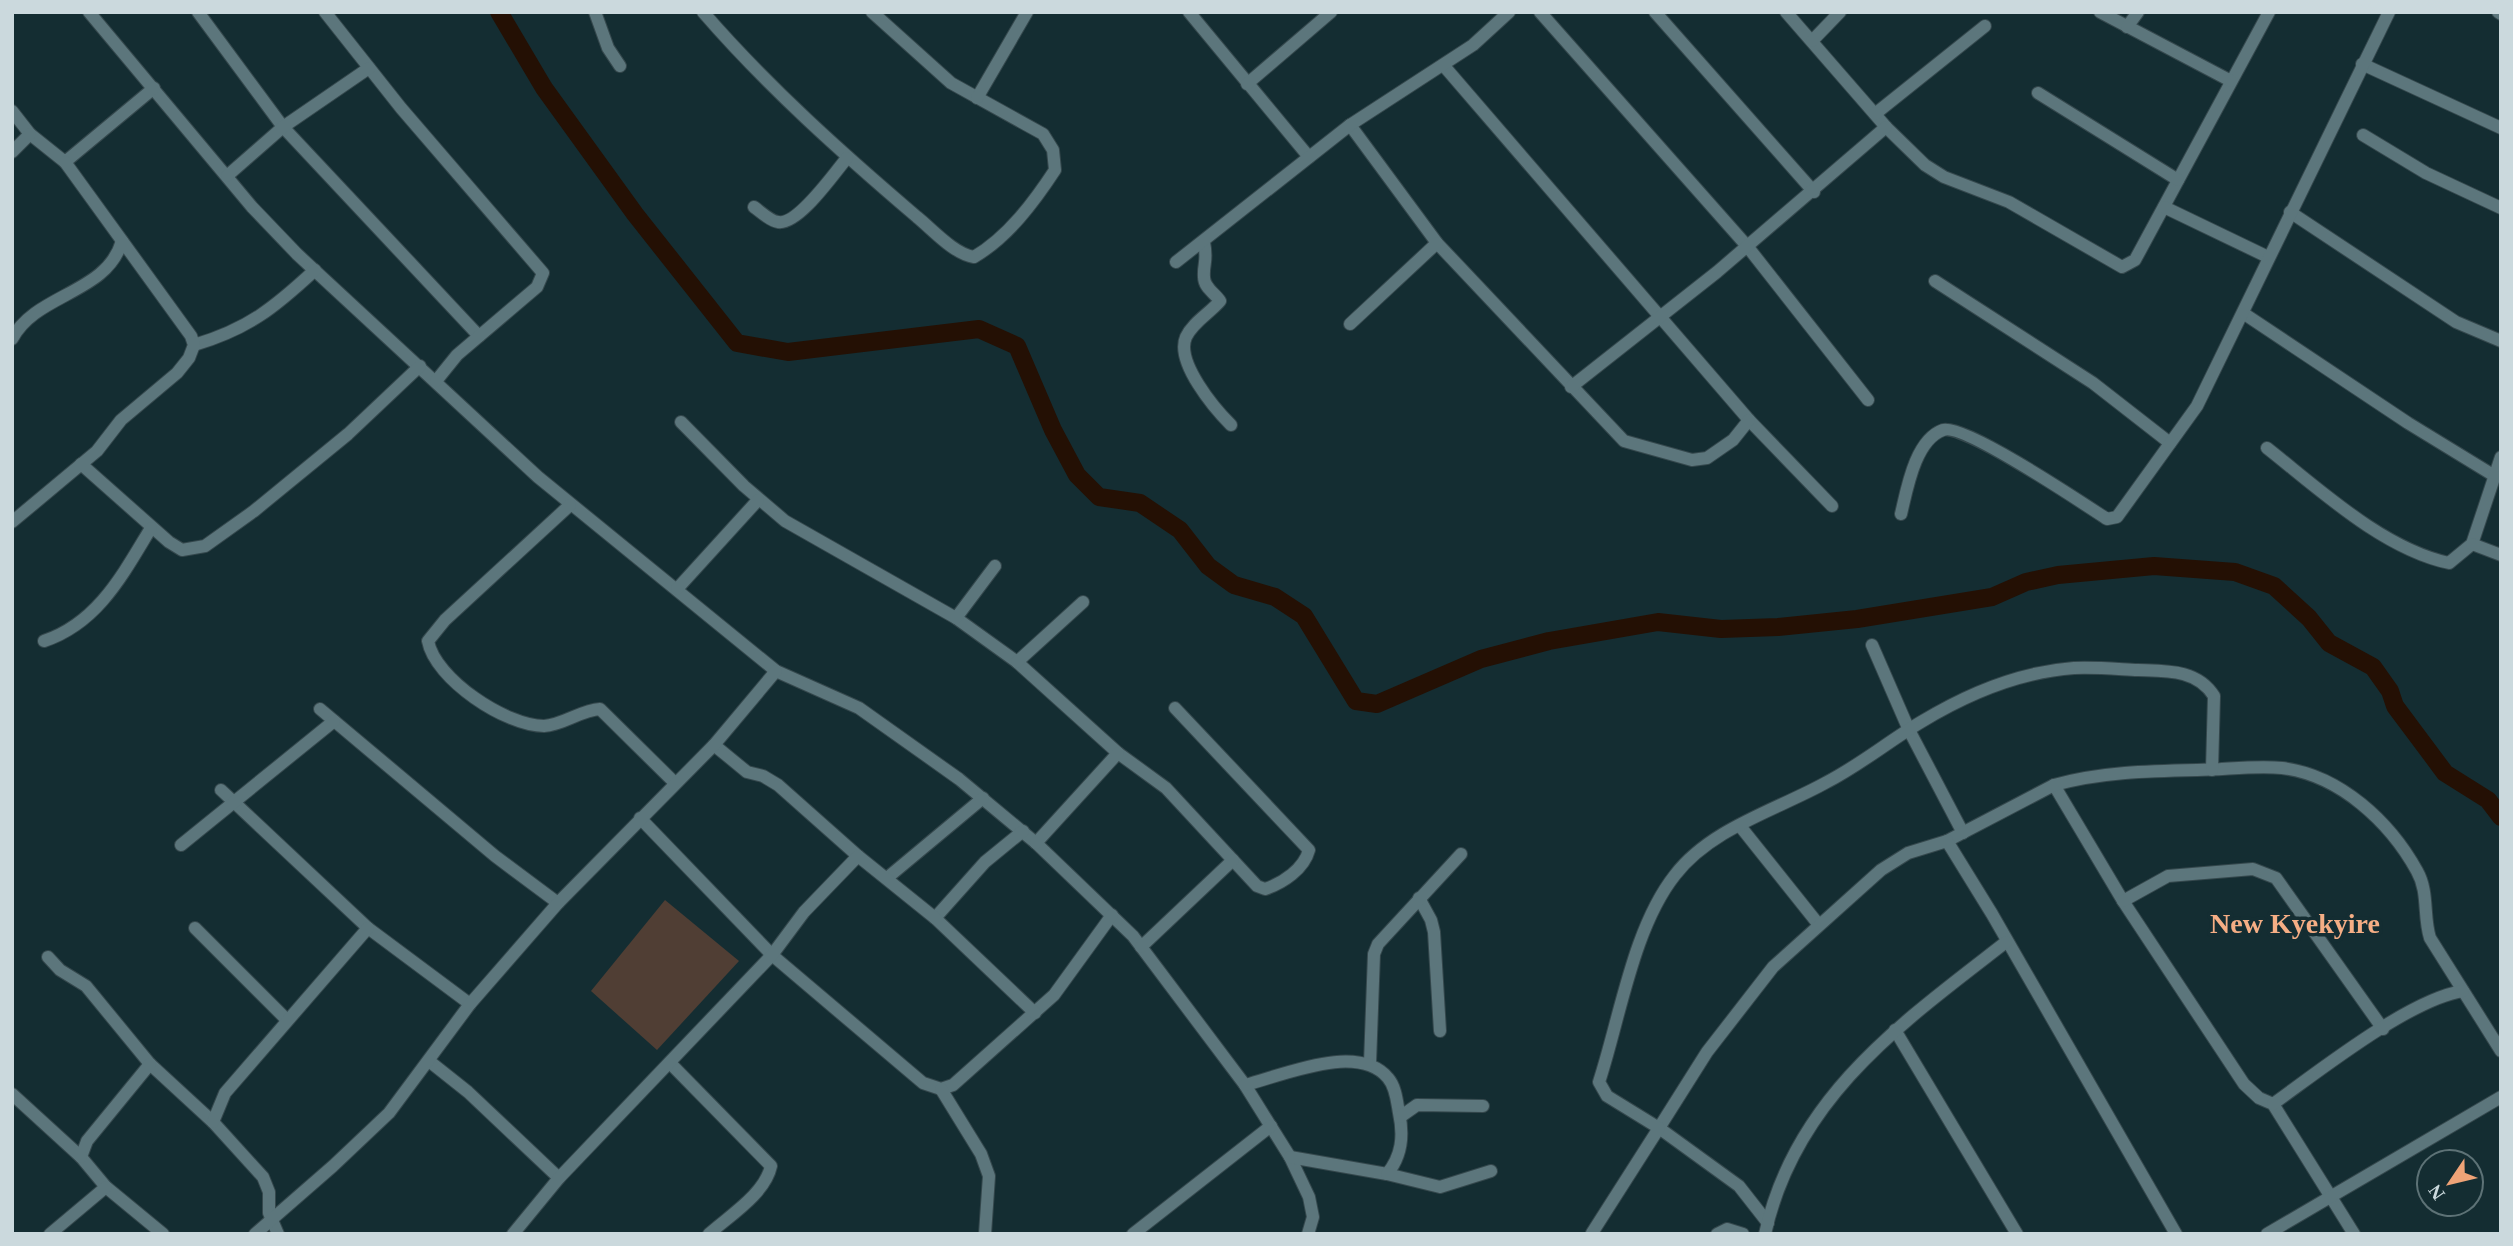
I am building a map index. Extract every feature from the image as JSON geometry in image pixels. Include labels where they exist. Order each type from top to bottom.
[{"type":"street","points":[[89,12],[227,176],[315,270],[570,505],[775,671],[859,708],[983,798],[1023,831],[1112,915],[1141,947],[1245,1085],[1271,1126],[1290,1157],[1309,1197],[1313,1232]]},
{"type":"street","points":[[198,12],[283,127],[479,336]]},
{"type":"street","points":[[325,12],[369,68],[543,273],[537,287],[479,336],[436,381]]},
{"type":"street","points":[[595,12],[608,48],[620,66]]},
{"type":"street","points":[[703,12],[764,78],[847,158],[950,244],[974,257],[986,250],[1035,201],[1055,170],[1053,150],[1043,134],[951,82],[872,12]]},
{"type":"street","points":[[976,98],[1027,12]]},
{"type":"street","points":[[1189,12],[1309,157]]},
{"type":"street","points":[[1247,83],[1331,12]]},
{"type":"street","points":[[1540,12],[1747,246],[1868,400]]},
{"type":"street","points":[[1655,12],[1814,192]]},
{"type":"street","points":[[1786,12],[1886,127],[1925,165],[1944,177],[2009,202],[2122,267],[2135,260],[2269,12]]},
{"type":"street","points":[[1812,41],[1840,12]]},
{"type":"street","points":[[2100,12],[2231,81]]},
{"type":"street","points":[[2127,27],[2138,12]]},
{"type":"street","points":[[1901,514],[1918,461],[1929,439],[1943,430],[1955,429],[1991,447],[2110,520],[2121,512],[2197,406],[2389,12]]},
{"type":"street","points":[[1176,262],[1204,243],[1350,125],[1474,45],[1502,14]]},
{"type":"street","points":[[1875,114],[1985,26]]},
{"type":"street","points":[[2362,64],[2501,128]]},
{"type":"street","points":[[1444,66],[1749,420],[1832,506]]},
{"type":"street","points":[[227,176],[283,127],[369,68]]},
{"type":"street","points":[[65,162],[154,89]]},
{"type":"street","points":[[2038,93],[2178,180]]},
{"type":"street","points":[[12,111],[30,134],[65,162],[191,336],[194,345],[190,358],[177,373],[121,420],[97,451],[12,522]]},
{"type":"street","points":[[1350,125],[1437,243],[1625,441],[1692,460],[1707,458],[1718,451],[1749,420]]},
{"type":"street","points":[[1571,387],[1814,192],[1886,127]]},
{"type":"street","points":[[12,152],[30,134]]},
{"type":"street","points":[[2363,135],[2426,173],[2501,208]]},
{"type":"street","points":[[754,207],[777,222],[787,222],[811,201],[847,158]]},
{"type":"street","points":[[2164,207],[2268,257]]},
{"type":"street","points":[[2290,212],[2456,322],[2501,341]]},
{"type":"street","points":[[12,339],[32,315],[80,288],[112,264],[122,241]]},
{"type":"street","points":[[1204,243],[1208,261],[1203,278],[1220,301],[1186,336],[1184,349],[1187,362],[1213,407],[1231,425]]},
{"type":"street","points":[[1350,324],[1437,243]]},
{"type":"street","points":[[194,345],[228,335],[250,324],[276,306],[315,270]]},
{"type":"street","points":[[1935,281],[2101,388],[2170,443]]},
{"type":"street","points":[[2243,313],[2408,423],[2493,475]]},
{"type":"street","points":[[81,464],[134,509],[151,528],[182,550],[205,547],[254,511],[348,433],[420,366]]},
{"type":"street","points":[[681,422],[758,500],[796,527],[956,618],[1017,662],[1118,754],[1166,788],[1257,886],[1265,889],[1293,873],[1307,858],[1309,850],[1175,708]]},
{"type":"street","points":[[2267,448],[2344,509],[2397,542],[2449,562],[2472,544],[2501,457]]},
{"type":"street","points":[[677,589],[758,500]]},
{"type":"street","points":[[570,505],[445,620],[428,641],[430,653],[438,664],[481,704],[520,722],[546,726],[600,709],[675,783]]},
{"type":"street","points":[[44,641],[83,623],[129,564],[151,528]]},
{"type":"street","points":[[2472,544],[2501,555]]},
{"type":"street","points":[[956,618],[995,566]]},
{"type":"street","points":[[1017,662],[1083,602]]},
{"type":"street","points":[[1872,645],[1909,730],[1963,833]]},
{"type":"street","points":[[1766,1228],[1740,1185],[1660,1128],[1607,1097],[1599,1082],[1636,950],[1666,888],[1695,853],[1740,826],[1829,781],[1909,730],[1972,695],[2036,674],[2074,668],[2175,671],[2200,681],[2214,696],[2212,770]]},
{"type":"street","points":[[255,1234],[388,1113],[470,1003],[558,903],[714,745],[775,671]]},
{"type":"street","points":[[320,709],[495,856],[558,903]]},
{"type":"street","points":[[181,845],[334,721]]},
{"type":"street","points":[[714,745],[747,772],[769,778],[858,856],[935,918],[1035,1013]]},
{"type":"street","points":[[1036,843],[1118,754]]},
{"type":"street","points":[[1592,1233],[1745,1000],[1773,967],[1881,870],[1908,853],[1947,841],[2054,785],[2130,771],[2281,768],[2339,788],[2362,804],[2397,840],[2418,872],[2425,891],[2425,922],[2430,938],[2501,1051]]},
{"type":"street","points":[[2054,785],[2123,901],[2244,1084],[2259,1098],[2273,1104],[2354,1234]]},
{"type":"street","points":[[221,790],[368,928],[470,1003]]},
{"type":"street","points":[[887,878],[983,798]]},
{"type":"street","points":[[640,818],[772,955],[923,1083],[941,1089],[953,1085],[1035,1013],[1066,979],[1112,915]]},
{"type":"street","points":[[1740,826],[1819,925]]},
{"type":"street","points":[[935,918],[985,862],[1023,831]]},
{"type":"street","points":[[1947,841],[2176,1234]]},
{"type":"street","points":[[1370,1063],[1374,954],[1378,944],[1461,854]]},
{"type":"street","points":[[513,1234],[559,1178],[772,955],[804,912],[858,856]]},
{"type":"street","points":[[1141,947],[1233,860]]},
{"type":"street","points":[[2123,901],[2168,876],[2253,869],[2276,878],[2383,1029]]},
{"type":"street","points":[[1419,898],[1431,919],[1434,932],[1440,1031]]},
{"type":"street","points":[[195,928],[286,1019]]},
{"type":"street","points":[[213,1122],[225,1093],[286,1019],[368,928]]},
{"type":"street","points":[[1766,1228],[1788,1170],[1819,1111],[1842,1081],[1895,1030],[2006,942]]},
{"type":"street","points":[[48,957],[60,970],[86,986],[150,1064],[213,1122],[267,1184],[278,1234]]},
{"type":"street","points":[[2273,1104],[2383,1029],[2443,994],[2463,991]]},
{"type":"street","points":[[1895,1030],[2017,1234]]},
{"type":"street","points":[[429,1060],[468,1092],[559,1178]]},
{"type":"street","points":[[670,1063],[771,1167],[769,1177],[761,1187],[709,1234]]},
{"type":"street","points":[[1245,1085],[1329,1063],[1370,1063],[1393,1086],[1400,1117],[1399,1158],[1387,1174]]},
{"type":"street","points":[[81,1157],[87,1141],[150,1064]]},
{"type":"street","points":[[941,1089],[981,1154],[989,1176],[985,1234]]},
{"type":"street","points":[[12,1094],[81,1157],[106,1187],[163,1234]]},
{"type":"street","points":[[2267,1234],[2501,1097]]},
{"type":"street","points":[[1400,1117],[1417,1105],[1483,1106]]},
{"type":"street","points":[[1133,1234],[1271,1126]]},
{"type":"street","points":[[1290,1157],[1387,1174],[1431,1187],[1491,1171]]},
{"type":"street","points":[[50,1234],[106,1187]]},
{"type":"street","points":[[1717,1234],[1727,1229],[1742,1234]]},
{"type":"shaded area","points":[[665,900],[739,961],[657,1050],[591,991]]},
{"type":"waterway","points":[[499,12],[544,88],[635,214],[737,343],[788,352],[979,329],[1017,346],[1053,430],[1077,475],[1099,497],[1140,503],[1180,530],[1208,566],[1234,585],[1275,597],[1304,616],[1356,701],[1377,704],[1481,659],[1549,641],[1658,622],[1721,629],[1778,627],[1857,619],[1992,597],[2026,582],[2058,575],[2154,566],[2235,572],[2274,586],[2309,618],[2329,643],[2373,667],[2390,691],[2395,706],[2445,773],[2488,800],[2501,817]]},
{"type":"district","name":"New Kyekyire","points":[[2295,923]]}]
